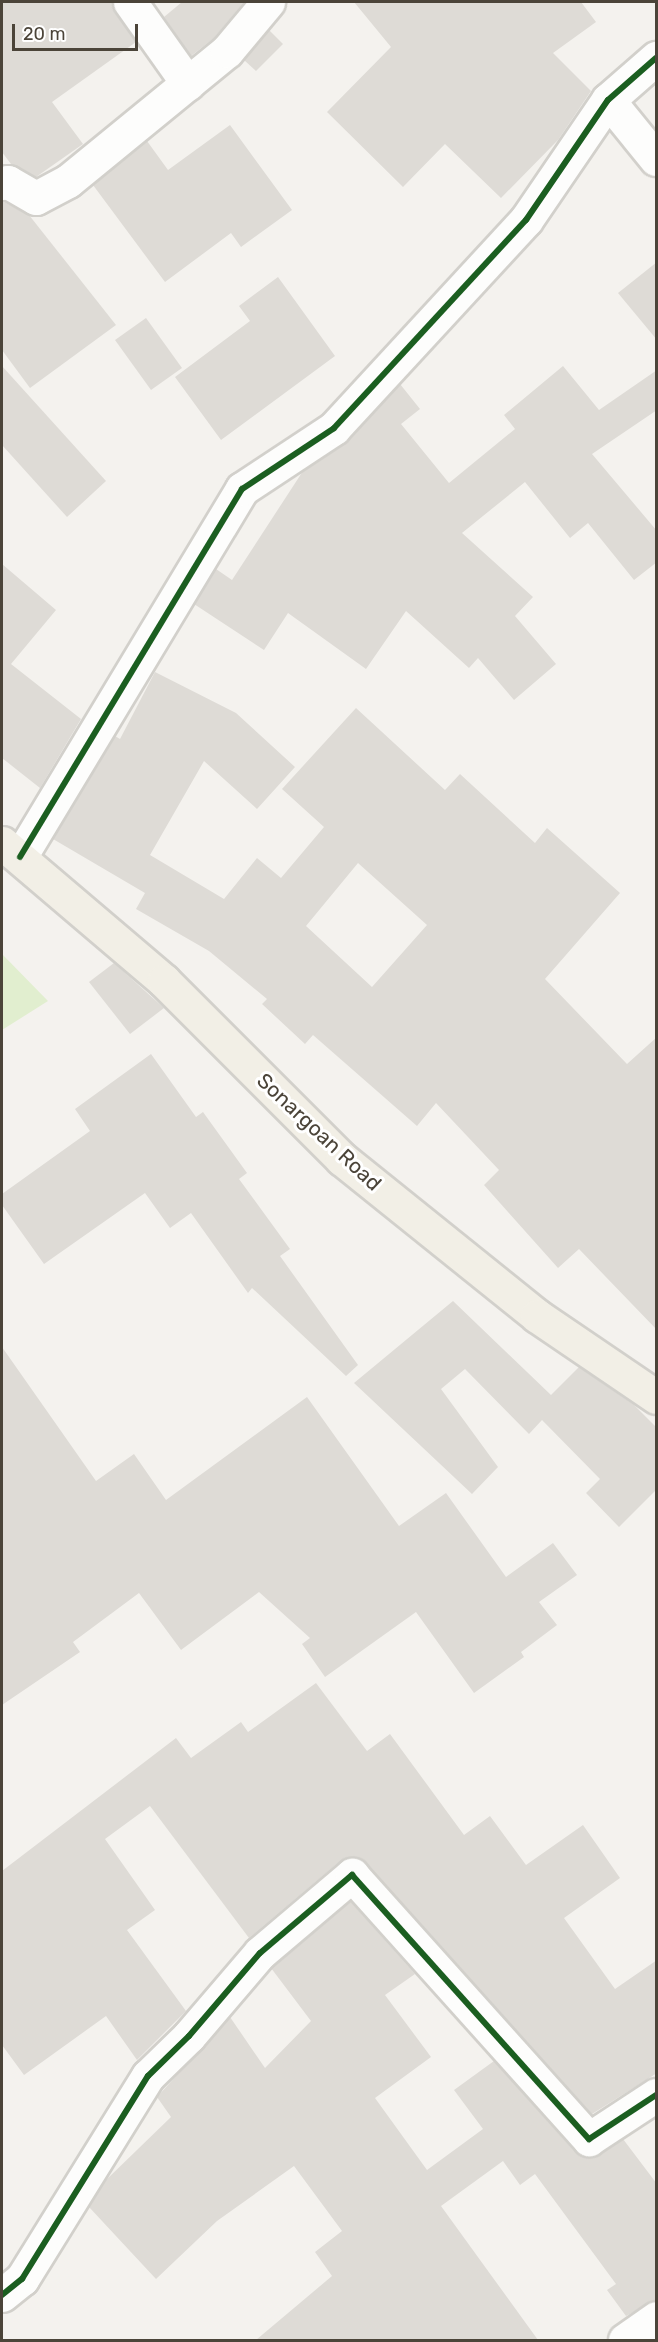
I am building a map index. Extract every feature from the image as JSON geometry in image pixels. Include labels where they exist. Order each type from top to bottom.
[{"type":"main road","name":"Sonargoan Road","points":[[11,850],[164,981],[342,1159],[537,1316],[657,1397]]},
{"type":"street","points":[[130,2],[188,84]]},
{"type":"street","points":[[2,183],[8,182],[36,198],[68,181],[227,51],[268,2]]},
{"type":"street","points":[[11,850],[242,489],[334,428],[526,220],[608,100],[657,58]]},
{"type":"street","points":[[608,100],[657,159]]},
{"type":"street","points":[[2,2295],[22,2279],[148,2076],[189,2036],[260,1953],[352,1875],[589,2139],[657,2095]]},
{"type":"street","points":[[625,2340],[657,2318]]},
{"type":"green space","points":[[2,954],[48,1001],[2,1030]]},
{"type":"building","points":[[2,2],[112,2],[115,13],[136,42],[52,102],[83,144],[36,177],[11,164],[2,152]]},
{"type":"building","points":[[182,2],[244,2],[214,38],[191,56],[164,17]]},
{"type":"building","points":[[354,2],[581,2],[596,22],[553,53],[591,91],[558,140],[501,198],[445,144],[403,187],[327,112],[391,47]]},
{"type":"building","points":[[269,30],[283,44],[256,71],[244,60]]},
{"type":"building","points":[[230,125],[292,210],[241,247],[231,233],[165,282],[93,185],[147,141],[168,170]]},
{"type":"building","points":[[2,201],[29,215],[116,325],[30,388],[2,350]]},
{"type":"building","points":[[657,262],[657,340],[618,293]]},
{"type":"building","points":[[278,277],[335,356],[221,440],[175,377],[250,321],[239,306]]},
{"type":"building","points":[[146,318],[182,368],[151,390],[115,340]]},
{"type":"building","points":[[2,366],[106,481],[67,517],[2,445]]},
{"type":"building","points":[[563,366],[599,410],[657,370],[657,410],[592,454],[657,531],[657,562],[634,580],[588,523],[570,538],[525,482],[462,533],[533,597],[515,616],[556,664],[514,700],[478,658],[469,668],[406,611],[366,669],[288,613],[264,650],[194,604],[216,569],[232,580],[303,471],[348,441],[400,384],[420,409],[401,424],[449,483],[515,429],[504,415]]},
{"type":"building","points":[[2,564],[56,610],[11,664],[81,719],[40,788],[2,758]]},
{"type":"building","points":[[155,672],[236,713],[295,767],[257,809],[204,761],[150,855],[224,899],[257,858],[281,878],[324,827],[282,789],[356,708],[445,790],[460,774],[535,843],[547,828],[620,893],[545,979],[627,1064],[657,1037],[657,1330],[579,1249],[558,1268],[484,1185],[499,1170],[436,1103],[417,1126],[313,1035],[305,1044],[262,1004],[267,999],[209,951],[136,909],[145,893],[53,839],[115,736],[120,739]],"holes":[[[358,863],[427,925],[372,987],[306,926]]]},
{"type":"building","points":[[114,963],[164,1008],[130,1034],[89,982]]},
{"type":"building","points":[[151,1054],[196,1117],[203,1112],[247,1173],[239,1179],[290,1249],[280,1256],[358,1365],[346,1376],[252,1288],[248,1293],[191,1213],[170,1228],[145,1193],[44,1264],[2,1205],[2,1194],[90,1131],[75,1109]]},
{"type":"building","points":[[453,1301],[551,1395],[579,1367],[634,1405],[657,1428],[657,1489],[619,1527],[586,1493],[600,1479],[542,1420],[529,1434],[465,1369],[441,1389],[498,1467],[472,1494],[354,1383]]},
{"type":"building","points":[[2,1347],[96,1481],[134,1454],[166,1500],[307,1397],[399,1526],[446,1493],[506,1577],[553,1543],[577,1575],[539,1602],[557,1625],[521,1652],[524,1657],[474,1693],[416,1612],[325,1677],[302,1644],[310,1638],[259,1592],[181,1650],[139,1593],[73,1642],[80,1652],[2,1705]]},
{"type":"building","points":[[316,1683],[367,1751],[390,1734],[464,1835],[490,1816],[526,1865],[583,1825],[620,1878],[564,1918],[615,1989],[657,1960],[657,2073],[592,2114],[357,1857],[340,1861],[249,1938],[150,1806],[105,1839],[155,1910],[127,1930],[186,2011],[137,2060],[106,2016],[24,2075],[2,2045],[2,1871],[176,1738],[191,1758],[241,1722],[248,1732]]},
{"type":"building","points":[[350,1901],[415,1974],[385,1995],[431,2057],[375,2098],[427,2170],[483,2129],[454,2090],[494,2061],[575,2152],[592,2158],[623,2139],[657,2184],[657,2300],[626,2316],[607,2290],[616,2284],[535,2174],[520,2185],[503,2161],[441,2206],[538,2340],[256,2340],[332,2276],[315,2252],[342,2231],[294,2166],[217,2221],[156,2279],[89,2207],[105,2181],[171,2117],[157,2097],[230,2017],[265,2068],[311,2021],[271,1968]]},
{"type":"cycle path","points":[[20,857],[242,489],[334,428],[526,220],[608,100],[656,58]]},
{"type":"cycle path","points":[[2,2295],[22,2279],[148,2076],[189,2036],[260,1953],[352,1875],[589,2139],[656,2095]]}]
